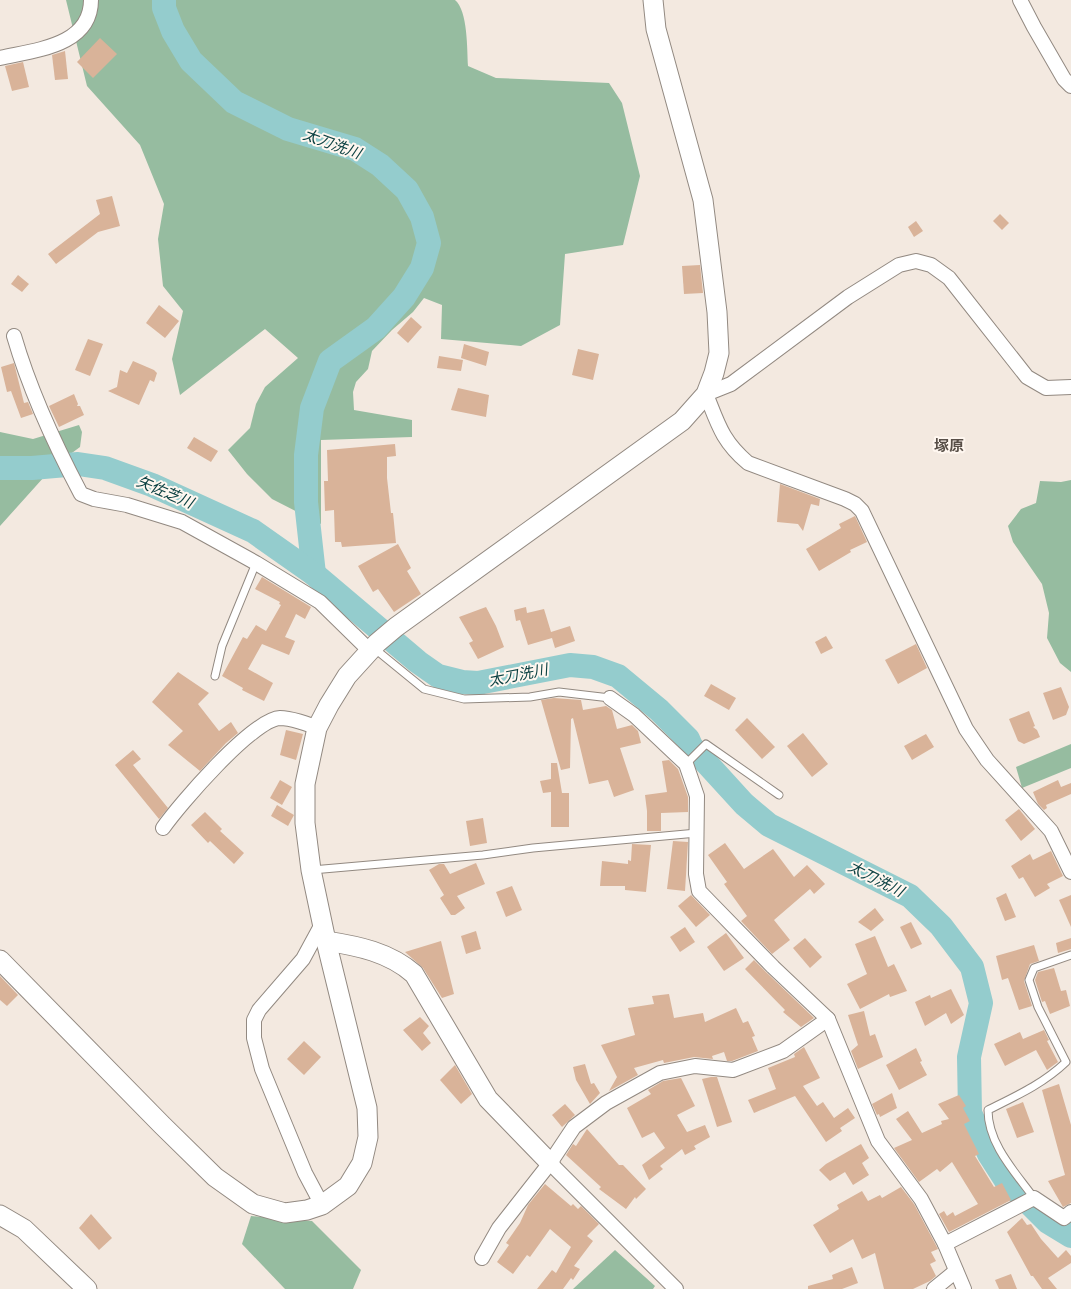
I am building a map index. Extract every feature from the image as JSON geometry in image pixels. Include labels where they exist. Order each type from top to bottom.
[{"type":"street","points":[[0,58],[56,45],[71,38],[85,24],[91,0]]},
{"type":"street","points":[[0,960],[162,1125],[215,1176],[253,1204],[285,1213],[307,1210],[322,1205],[348,1186],[362,1163],[368,1137],[367,1108],[324,932],[311,870],[304,823],[306,784],[317,728],[347,676],[373,647],[396,627],[682,420],[706,394],[714,373],[719,353],[716,303],[704,200],[656,29],[653,0]]},
{"type":"street","points":[[1020,0],[1060,72],[1071,86]]},
{"type":"street","points":[[706,394],[731,384],[848,298],[899,265],[916,261],[931,265],[949,278],[1027,377],[1046,388],[1071,387]]},
{"type":"street","points":[[14,336],[24,372],[59,451],[81,494],[94,499],[127,505],[182,522],[256,563],[320,602],[373,647]]},
{"type":"street","points":[[706,394],[723,436],[735,452],[748,463],[844,499],[855,504],[862,511],[966,729],[987,760],[1051,831],[1071,872]]},
{"type":"street","points":[[610,698],[634,715],[686,764],[697,796],[696,874],[699,891],[773,967],[828,1019],[878,1141],[921,1199],[945,1244],[964,1289]]},
{"type":"street","points":[[163,828],[173,814],[226,757],[252,733],[279,718],[310,724],[317,728]]},
{"type":"street","points":[[324,932],[378,952],[402,964],[414,974],[488,1099],[676,1289]]},
{"type":"street","points":[[322,1205],[305,1173],[262,1069],[254,1038],[254,1020],[259,1010],[303,960],[324,932]]},
{"type":"street","points":[[482,1258],[499,1228],[550,1163],[574,1127],[606,1103],[660,1073],[695,1066],[733,1070],[783,1051],[828,1019]]},
{"type":"street","points":[[945,1244],[1034,1198],[1064,1218],[1071,1212]]},
{"type":"street","points":[[0,1215],[24,1229],[87,1289]]},
{"type":"street","points":[[934,1289],[956,1271]]},
{"type":"lane","points":[[215,676],[222,646],[256,563]]},
{"type":"lane","points":[[373,647],[424,689],[464,699],[530,697],[559,692],[610,698]]},
{"type":"lane","points":[[686,764],[706,744],[779,795]]},
{"type":"lane","points":[[311,870],[483,855],[533,848],[698,832]]},
{"type":"lane","points":[[1034,1198],[1006,1161],[996,1142],[988,1119],[988,1110],[1046,1080],[1066,1062],[1038,1007],[1029,980],[1034,968],[1071,955]]},
{"type":"green space","points":[[66,0],[455,0],[465,21],[468,66],[496,78],[609,83],[622,103],[640,176],[623,245],[565,254],[560,325],[521,346],[441,339],[442,305],[424,298],[413,312],[372,351],[368,369],[356,382],[353,392],[354,410],[412,420],[412,437],[321,440],[321,524],[272,499],[247,474],[228,450],[250,428],[256,404],[265,387],[298,358],[265,329],[180,395],[172,359],[183,311],[163,286],[158,239],[164,204],[140,145],[87,86]]},
{"type":"green space","points":[[79,425],[82,432],[80,447],[53,467],[0,526],[0,432],[33,439]]},
{"type":"green space","points":[[1071,480],[1071,672],[1060,663],[1047,638],[1049,613],[1042,584],[1013,542],[1008,526],[1021,509],[1036,503],[1040,481],[1061,482]]},
{"type":"green space","points":[[1071,744],[1071,768],[1022,788],[1016,767]]},
{"type":"green space","points":[[251,1216],[312,1221],[361,1270],[353,1289],[285,1289],[242,1244]]},
{"type":"green space","points":[[615,1250],[655,1286],[653,1289],[573,1289]]},
{"type":"building","points":[[100,38],[117,54],[93,78],[77,62]]},
{"type":"building","points":[[65,51],[68,79],[55,80],[52,55]]},
{"type":"building","points":[[23,62],[29,87],[12,91],[5,66]]},
{"type":"building","points":[[112,196],[120,226],[98,232],[56,264],[48,254],[100,214],[96,200]]},
{"type":"building","points":[[1000,214],[1009,223],[1002,230],[993,221]]},
{"type":"building","points":[[916,221],[923,231],[914,237],[908,227]]},
{"type":"building","points":[[700,265],[703,293],[684,294],[682,266]]},
{"type":"building","points":[[18,275],[29,284],[22,292],[11,284]]},
{"type":"building","points":[[159,305],[179,321],[165,338],[146,323]]},
{"type":"building","points":[[411,317],[422,327],[408,343],[397,333]]},
{"type":"building","points":[[88,339],[103,344],[90,376],[75,370]]},
{"type":"building","points":[[464,344],[489,352],[486,366],[461,358]]},
{"type":"building","points":[[578,349],[599,354],[593,380],[572,375]]},
{"type":"building","points":[[439,356],[463,360],[461,371],[437,368]]},
{"type":"building","points":[[133,361],[157,373],[154,382],[150,380],[139,405],[108,391],[117,387],[120,370],[127,373]]},
{"type":"building","points":[[14,363],[24,403],[28,402],[33,414],[21,418],[11,391],[7,392],[1,367]]},
{"type":"building","points":[[458,388],[489,395],[486,417],[451,410]]},
{"type":"building","points":[[74,394],[77,406],[80,406],[84,415],[59,427],[49,406]]},
{"type":"building","points":[[194,437],[218,451],[211,462],[187,448]]},
{"type":"building","points":[[395,444],[396,456],[387,457],[387,478],[396,543],[342,547],[341,542],[335,542],[334,510],[325,511],[324,481],[328,481],[327,450]]},
{"type":"building","points":[[780,484],[820,499],[819,506],[811,504],[803,531],[798,524],[777,522]]},
{"type":"building","points":[[855,516],[867,542],[850,550],[851,552],[819,571],[806,549],[841,528],[839,524]]},
{"type":"building","points":[[398,544],[411,568],[407,571],[421,594],[394,612],[378,589],[373,592],[358,566]]},
{"type":"building","points":[[262,577],[311,607],[305,619],[296,614],[285,637],[295,641],[289,655],[262,644],[248,669],[273,683],[264,701],[242,690],[243,688],[222,676],[243,637],[247,639],[256,625],[266,631],[281,605],[279,604],[280,602],[255,589]]},
{"type":"building","points":[[486,607],[504,647],[478,659],[469,643],[473,641],[459,617]]},
{"type":"building","points":[[526,607],[527,613],[544,609],[551,632],[570,626],[575,641],[555,648],[552,638],[528,645],[520,620],[516,621],[514,610]]},
{"type":"building","points":[[826,636],[833,648],[821,654],[815,642]]},
{"type":"building","points":[[916,644],[927,668],[898,684],[885,660]]},
{"type":"building","points":[[178,672],[209,693],[198,704],[219,731],[231,722],[238,733],[200,771],[168,745],[183,731],[152,702]]},
{"type":"building","points":[[711,684],[736,698],[729,710],[704,696]]},
{"type":"building","points":[[1061,687],[1069,707],[1066,715],[1053,720],[1043,693]]},
{"type":"building","points":[[554,698],[581,700],[583,710],[606,706],[612,710],[617,729],[632,725],[638,731],[641,743],[620,748],[634,790],[614,797],[608,780],[589,784],[573,718],[571,719],[570,768],[561,770],[541,700]]},
{"type":"building","points":[[1029,711],[1035,726],[1033,727],[1037,730],[1040,737],[1024,744],[1018,741],[1009,719]]},
{"type":"building","points":[[747,718],[775,747],[762,759],[735,730]]},
{"type":"building","points":[[286,730],[303,734],[296,760],[280,755]]},
{"type":"building","points":[[803,733],[828,764],[812,777],[787,746]]},
{"type":"building","points":[[926,734],[934,747],[912,760],[904,746]]},
{"type":"building","points":[[133,750],[141,759],[133,765],[168,808],[159,819],[115,765]]},
{"type":"building","points":[[669,760],[678,769],[688,797],[688,812],[661,813],[661,831],[647,831],[645,795],[667,792],[662,761]]},
{"type":"building","points":[[551,763],[557,763],[562,793],[569,793],[569,827],[551,827],[551,792],[543,793],[540,781],[551,779]]},
{"type":"building","points":[[280,780],[292,787],[282,805],[270,798]]},
{"type":"building","points":[[1058,780],[1061,787],[1071,783],[1071,794],[1046,805],[1047,808],[1044,810],[1038,804],[1033,792]]},
{"type":"building","points":[[277,805],[294,815],[288,826],[271,816]]},
{"type":"building","points":[[1019,809],[1035,829],[1021,841],[1005,820]]},
{"type":"building","points":[[205,812],[222,829],[220,831],[244,853],[234,864],[210,841],[208,843],[191,825]]},
{"type":"building","points":[[483,818],[487,843],[470,846],[466,821]]},
{"type":"building","points":[[673,841],[688,842],[685,891],[667,889]]},
{"type":"building","points":[[725,843],[744,869],[773,849],[794,877],[807,865],[825,884],[814,894],[810,889],[774,920],[790,940],[772,954],[741,921],[747,916],[724,884],[727,882],[708,855]]},
{"type":"building","points":[[632,844],[651,845],[646,892],[625,890],[625,886],[600,886],[602,861],[628,864],[628,860],[631,861]]},
{"type":"building","points":[[1051,851],[1063,876],[1047,884],[1050,888],[1035,897],[1023,877],[1019,879],[1011,866],[1030,854],[1033,860]]},
{"type":"building","points":[[476,863],[485,884],[457,896],[465,908],[455,915],[451,915],[440,898],[444,895],[429,870],[439,864],[444,864],[450,874]]},
{"type":"building","points":[[512,886],[522,910],[506,917],[496,892]]},
{"type":"building","points":[[1006,893],[1016,917],[1005,921],[996,898]]},
{"type":"building","points":[[691,895],[710,915],[696,927],[678,906]]},
{"type":"building","points":[[1071,895],[1071,927],[1059,900]]},
{"type":"building","points":[[875,908],[884,920],[871,931],[858,922]]},
{"type":"building","points":[[911,922],[922,944],[911,949],[900,927]]},
{"type":"building","points":[[685,927],[695,942],[680,952],[670,937]]},
{"type":"building","points":[[476,931],[481,949],[466,954],[461,936]]},
{"type":"building","points":[[726,933],[744,958],[724,971],[707,947]]},
{"type":"building","points":[[875,936],[888,967],[894,964],[907,991],[890,997],[889,994],[860,1009],[847,984],[867,974],[855,944]]},
{"type":"building","points":[[805,938],[822,957],[810,968],[793,948]]},
{"type":"building","points":[[1071,938],[1071,949],[1058,953],[1056,943]]},
{"type":"building","points":[[441,941],[454,994],[442,998],[423,968],[405,952]]},
{"type":"building","points":[[1034,945],[1039,961],[1030,964],[1024,981],[1032,1006],[1019,1010],[1008,978],[1002,980],[996,956]]},
{"type":"building","points":[[754,960],[814,1018],[801,1027],[783,1012],[785,1010],[745,969]]},
{"type":"building","points":[[1054,968],[1061,991],[1066,990],[1070,1006],[1050,1014],[1045,1001],[1042,1002],[1035,980],[1038,972]]},
{"type":"building","points":[[0,976],[18,995],[7,1006],[0,1000]]},
{"type":"building","points":[[951,989],[964,1015],[951,1024],[946,1013],[925,1026],[915,1002],[930,995],[931,998]]},
{"type":"building","points":[[669,994],[674,1018],[703,1013],[705,1022],[736,1008],[743,1023],[748,1021],[755,1036],[752,1037],[758,1051],[732,1061],[727,1061],[724,1052],[712,1056],[713,1059],[694,1057],[664,1063],[663,1060],[634,1068],[638,1075],[609,1091],[617,1077],[601,1045],[635,1035],[628,1008],[654,1004],[652,996]]},
{"type":"building","points":[[864,1011],[870,1036],[875,1034],[883,1057],[858,1069],[851,1051],[858,1045],[848,1015]]},
{"type":"building","points":[[420,1017],[429,1026],[423,1033],[431,1043],[422,1051],[403,1030]]},
{"type":"building","points":[[1044,1030],[1049,1040],[1047,1041],[1058,1062],[1047,1070],[1036,1050],[1005,1066],[994,1044],[1020,1032],[1023,1039]]},
{"type":"building","points":[[304,1041],[321,1057],[304,1075],[287,1059]]},
{"type":"building","points":[[804,1047],[820,1078],[803,1086],[817,1106],[823,1102],[834,1118],[848,1108],[855,1118],[840,1128],[842,1131],[826,1142],[795,1096],[754,1113],[748,1100],[776,1089],[768,1068],[795,1057],[794,1054]]},
{"type":"building","points":[[916,1048],[922,1061],[920,1062],[927,1075],[899,1090],[886,1065]]},
{"type":"building","points":[[585,1064],[591,1084],[594,1083],[600,1093],[590,1104],[576,1080],[573,1067]]},
{"type":"building","points":[[455,1065],[472,1094],[461,1104],[440,1080]]},
{"type":"building","points":[[717,1077],[732,1122],[717,1127],[702,1079]]},
{"type":"building","points":[[681,1078],[695,1106],[677,1115],[687,1132],[705,1125],[710,1137],[694,1146],[696,1149],[685,1155],[682,1149],[660,1166],[663,1169],[649,1180],[642,1165],[665,1148],[654,1132],[642,1138],[627,1108],[651,1094],[648,1090],[663,1081]]},
{"type":"building","points":[[1059,1084],[1071,1125],[1071,1203],[1063,1207],[1048,1181],[1065,1175],[1042,1090]]},
{"type":"building","points":[[892,1093],[897,1108],[880,1117],[879,1114],[877,1115],[872,1104]]},
{"type":"building","points":[[959,1095],[966,1106],[963,1108],[970,1121],[964,1124],[979,1154],[975,1156],[994,1187],[1002,1183],[1011,1200],[949,1232],[939,1214],[944,1211],[947,1216],[953,1212],[955,1216],[978,1204],[952,1162],[940,1172],[937,1169],[919,1182],[894,1148],[912,1140],[896,1119],[908,1111],[922,1133],[942,1124],[941,1121],[949,1119],[938,1104]]},
{"type":"building","points":[[1023,1102],[1034,1132],[1017,1138],[1006,1109]]},
{"type":"building","points":[[565,1104],[575,1115],[562,1127],[552,1115]]},
{"type":"building","points":[[587,1129],[619,1165],[623,1165],[646,1189],[636,1199],[635,1197],[626,1209],[599,1189],[601,1187],[566,1155],[573,1144],[576,1146]]},
{"type":"building","points":[[861,1144],[869,1158],[862,1163],[869,1175],[853,1185],[845,1172],[830,1181],[819,1170],[826,1164]]},
{"type":"building","points":[[545,1184],[571,1206],[573,1204],[578,1209],[581,1206],[599,1224],[587,1236],[593,1241],[574,1266],[580,1269],[573,1280],[571,1278],[563,1289],[537,1289],[552,1270],[556,1273],[571,1247],[550,1229],[530,1257],[527,1255],[513,1274],[497,1262],[509,1245],[506,1243],[520,1223],[528,1205]]},
{"type":"building","points":[[901,1187],[914,1204],[938,1249],[931,1252],[936,1261],[930,1264],[936,1276],[913,1289],[884,1289],[875,1253],[862,1259],[853,1239],[830,1253],[813,1225],[839,1209],[837,1205],[862,1191],[868,1201],[880,1195],[882,1198]]},
{"type":"building","points":[[91,1214],[112,1238],[99,1250],[79,1228]]},
{"type":"building","points":[[1022,1218],[1027,1225],[1031,1224],[1058,1258],[1066,1250],[1071,1256],[1071,1263],[1048,1278],[1057,1289],[1042,1289],[1033,1276],[1031,1276],[1007,1232]]},
{"type":"building","points":[[852,1267],[858,1283],[842,1289],[808,1289],[808,1286],[833,1279],[832,1275]]},
{"type":"building","points":[[1011,1274],[1017,1289],[999,1289],[995,1280]]},
{"type":"waterway","name":"太刀洗川","points":[[164,0],[164,8],[173,31],[191,61],[234,102],[288,129],[355,149],[380,165],[407,190],[422,217],[429,243],[422,268],[404,297],[376,328],[330,361],[312,408],[306,455],[306,502],[314,574]]},
{"type":"waterway","name":"太刀洗川","points":[[0,468],[32,468],[78,464],[105,468],[152,485],[253,531],[314,574],[418,662],[438,676],[462,682],[478,683],[570,665],[593,667],[618,676],[659,710],[688,739],[691,746],[744,804],[769,825],[910,896],[941,926],[972,967],[981,1003],[969,1057],[970,1113],[989,1154],[1005,1179],[1048,1222],[1071,1236]]},
{"type":"district","name":"塚原","points":[[949,446]]},
{"type":"water label","name":"矢佐芝川","points":[[165,492]]}]
